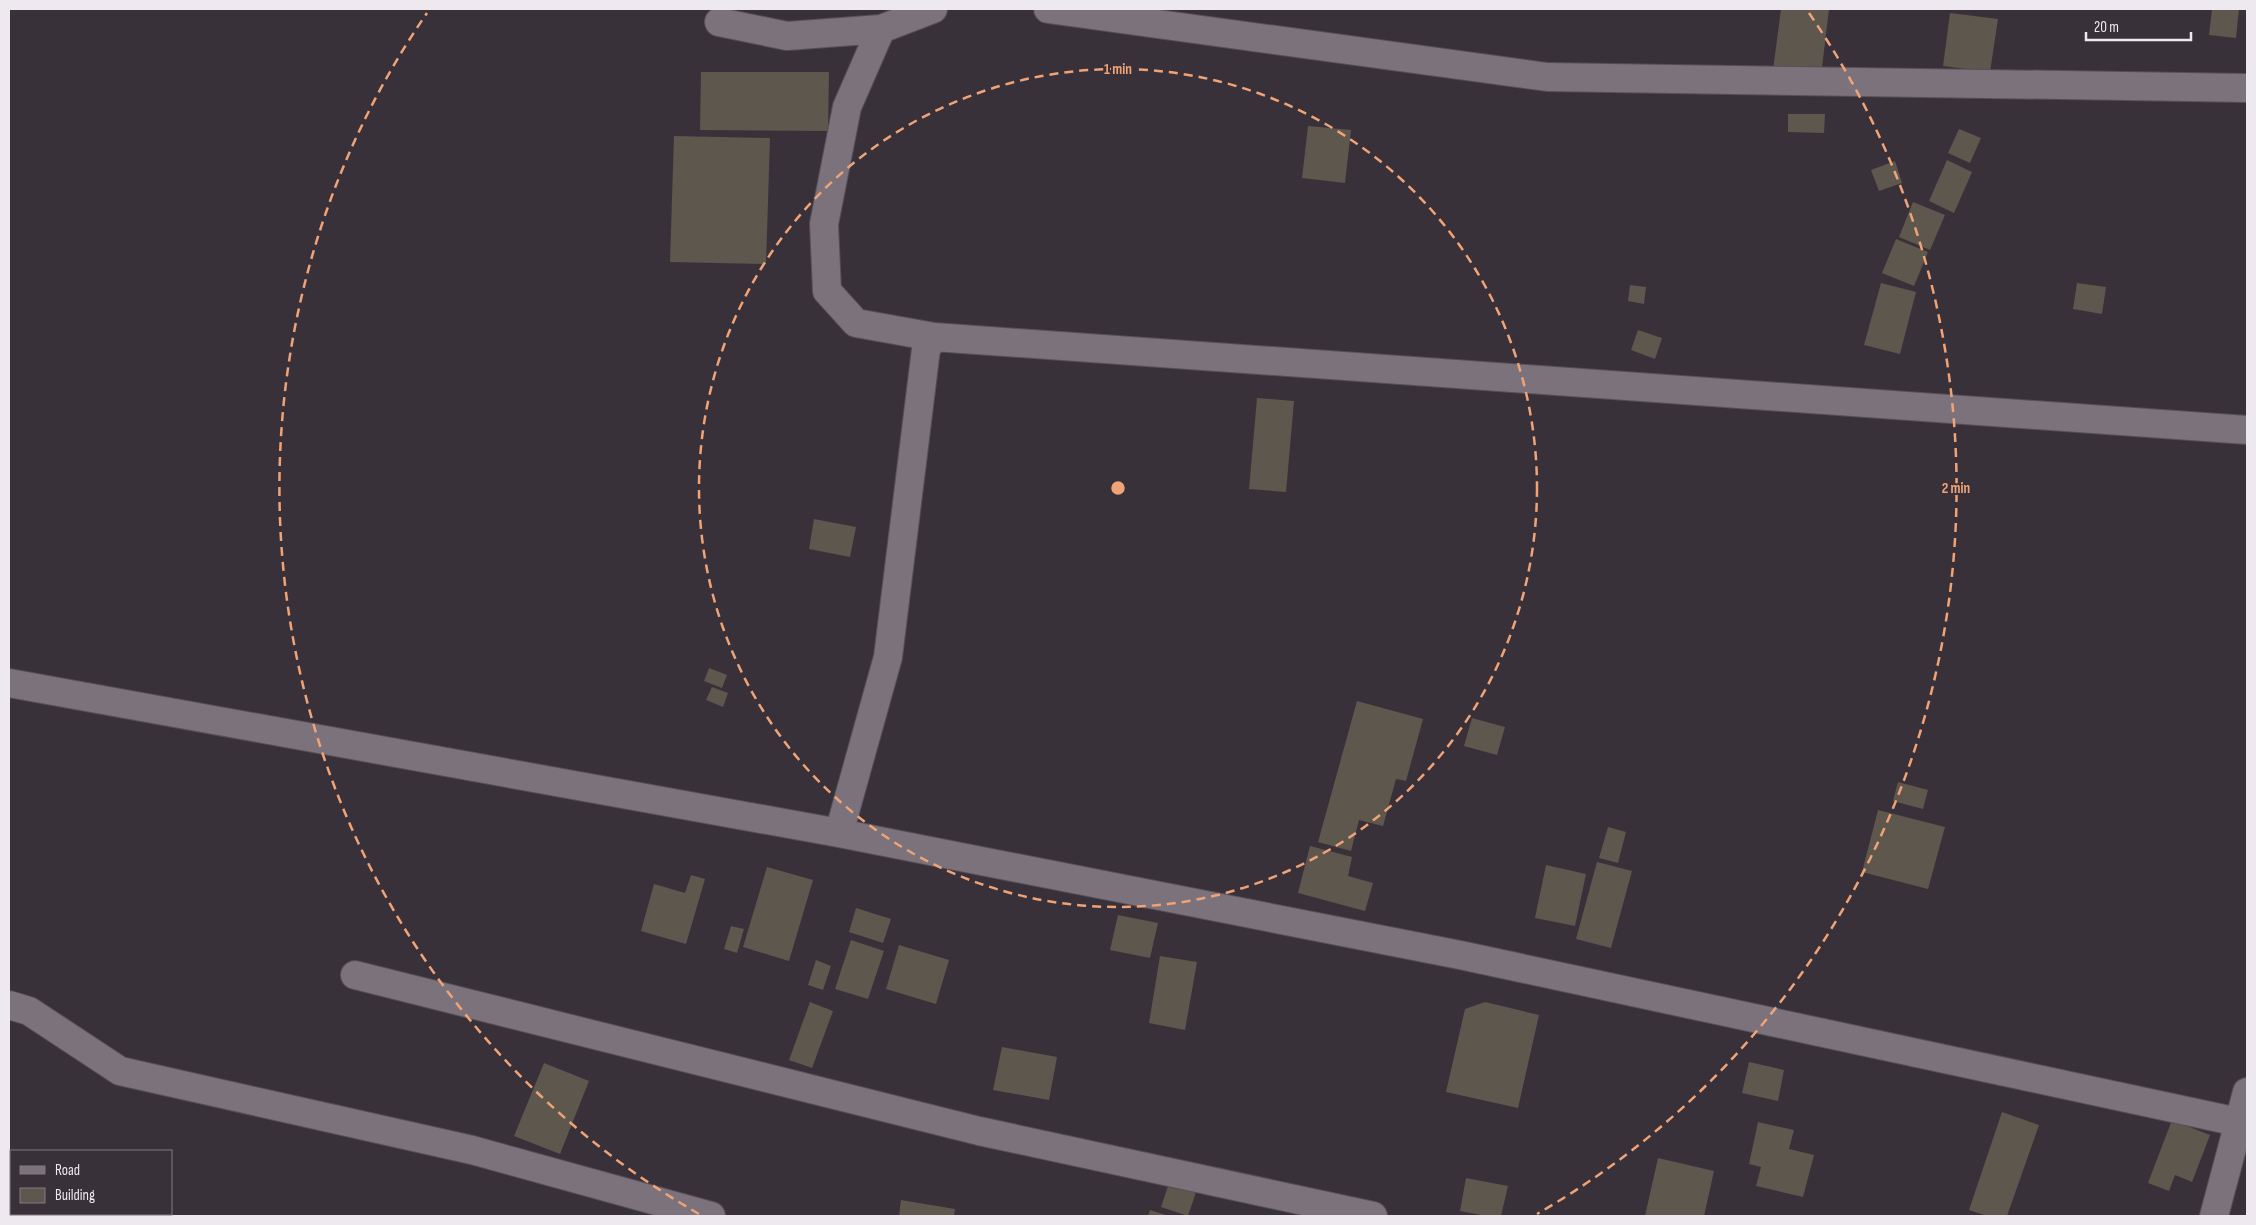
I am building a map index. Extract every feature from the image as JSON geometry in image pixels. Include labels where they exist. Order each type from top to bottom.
[{"type":"street","points":[[719,22],[787,36],[881,29],[933,9]]},
{"type":"street","points":[[1048,9],[1547,77],[2247,88]]},
{"type":"street","points":[[881,29],[848,107],[824,224],[827,291],[856,323],[934,337],[2247,430]]},
{"type":"street","points":[[839,833],[888,657],[926,349],[934,337]]},
{"type":"street","points":[[9,683],[839,833],[1460,955],[2238,1122]]},
{"type":"street","points":[[355,975],[979,1131],[1373,1216]]},
{"type":"street","points":[[9,1005],[29,1011],[120,1071],[472,1150],[711,1216]]},
{"type":"street","points":[[2214,1216],[2247,1092]]},
{"type":"building","points":[[1781,9],[1829,9],[1821,76],[1773,70]]},
{"type":"building","points":[[2212,9],[2239,9],[2236,38],[2209,35]]},
{"type":"building","points":[[1950,13],[1998,19],[1990,72],[1943,66]]},
{"type":"building","points":[[701,72],[829,72],[828,131],[700,130]]},
{"type":"building","points":[[1788,114],[1825,114],[1824,133],[1788,132]]},
{"type":"building","points":[[1308,126],[1351,130],[1345,183],[1302,178]]},
{"type":"building","points":[[1959,129],[1981,138],[1970,163],[1948,153]]},
{"type":"building","points":[[674,136],[770,138],[766,264],[670,262]]},
{"type":"building","points":[[1947,160],[1972,172],[1954,213],[1929,201]]},
{"type":"building","points":[[1895,161],[1902,183],[1879,191],[1871,170]]},
{"type":"building","points":[[1913,202],[1945,215],[1930,250],[1899,237]]},
{"type":"building","points":[[1896,239],[1928,252],[1914,286],[1882,273]]},
{"type":"building","points":[[1881,283],[1916,292],[1900,354],[1864,345]]},
{"type":"building","points":[[2077,283],[2106,287],[2102,314],[2073,309]]},
{"type":"building","points":[[1630,285],[1646,287],[1644,304],[1628,301]]},
{"type":"building","points":[[1638,330],[1662,338],[1655,359],[1631,350]]},
{"type":"building","points":[[1257,398],[1294,401],[1286,492],[1249,489]]},
{"type":"building","points":[[814,519],[856,527],[850,557],[809,549]]},
{"type":"building","points":[[709,668],[727,675],[722,688],[704,681]]},
{"type":"building","points":[[712,687],[728,693],[723,707],[706,700]]},
{"type":"building","points":[[1357,701],[1423,719],[1406,781],[1396,779],[1383,826],[1359,820],[1351,851],[1318,842]]},
{"type":"building","points":[[1472,718],[1505,727],[1497,755],[1464,746]]},
{"type":"building","points":[[1898,782],[1928,790],[1923,809],[1893,801]]},
{"type":"building","points":[[1878,810],[1945,827],[1928,889],[1862,872]]},
{"type":"building","points":[[1608,827],[1626,832],[1618,863],[1599,858]]},
{"type":"building","points":[[1310,846],[1352,857],[1348,876],[1373,883],[1365,911],[1298,893]]},
{"type":"building","points":[[1597,862],[1632,871],[1611,948],[1576,939]]},
{"type":"building","points":[[1546,865],[1586,874],[1575,926],[1535,918]]},
{"type":"building","points":[[767,867],[813,880],[789,961],[743,947]]},
{"type":"building","points":[[691,875],[705,879],[686,944],[641,931],[654,884],[685,893]]},
{"type":"building","points":[[856,908],[891,919],[883,943],[849,932]]},
{"type":"building","points":[[1118,915],[1158,923],[1150,958],[1110,950]]},
{"type":"building","points":[[731,926],[744,929],[737,953],[724,949]]},
{"type":"building","points":[[851,940],[884,951],[868,999],[835,989]]},
{"type":"building","points":[[899,945],[949,960],[936,1004],[886,989]]},
{"type":"building","points":[[1160,956],[1197,962],[1185,1030],[1149,1023]]},
{"type":"building","points":[[816,960],[831,966],[823,990],[808,985]]},
{"type":"building","points":[[810,1002],[833,1011],[812,1068],[789,1060]]},
{"type":"building","points":[[1485,1002],[1539,1015],[1518,1108],[1446,1092],[1465,1009]]},
{"type":"building","points":[[1002,1047],[1057,1057],[1049,1100],[993,1090]]},
{"type":"building","points":[[1749,1062],[1784,1070],[1778,1101],[1742,1093]]},
{"type":"building","points":[[544,1063],[589,1081],[560,1154],[514,1136]]},
{"type":"building","points":[[2002,1112],[2039,1125],[2007,1216],[1987,1216],[1969,1210]]},
{"type":"building","points":[[2172,1120],[2210,1135],[2192,1182],[2175,1175],[2169,1191],[2148,1183]]},
{"type":"building","points":[[1758,1122],[1794,1130],[1789,1149],[1814,1155],[1803,1197],[1756,1186],[1761,1167],[1749,1164]]},
{"type":"building","points":[[1658,1158],[1714,1171],[1704,1216],[1645,1216]]},
{"type":"building","points":[[1466,1178],[1508,1186],[1501,1216],[1486,1216],[1460,1211]]},
{"type":"building","points":[[1170,1180],[1197,1189],[1188,1216],[1161,1207]]},
{"type":"building","points":[[901,1200],[955,1209],[954,1216],[899,1216]]},
{"type":"building","points":[[1150,1210],[1169,1216],[1148,1216]]}]
